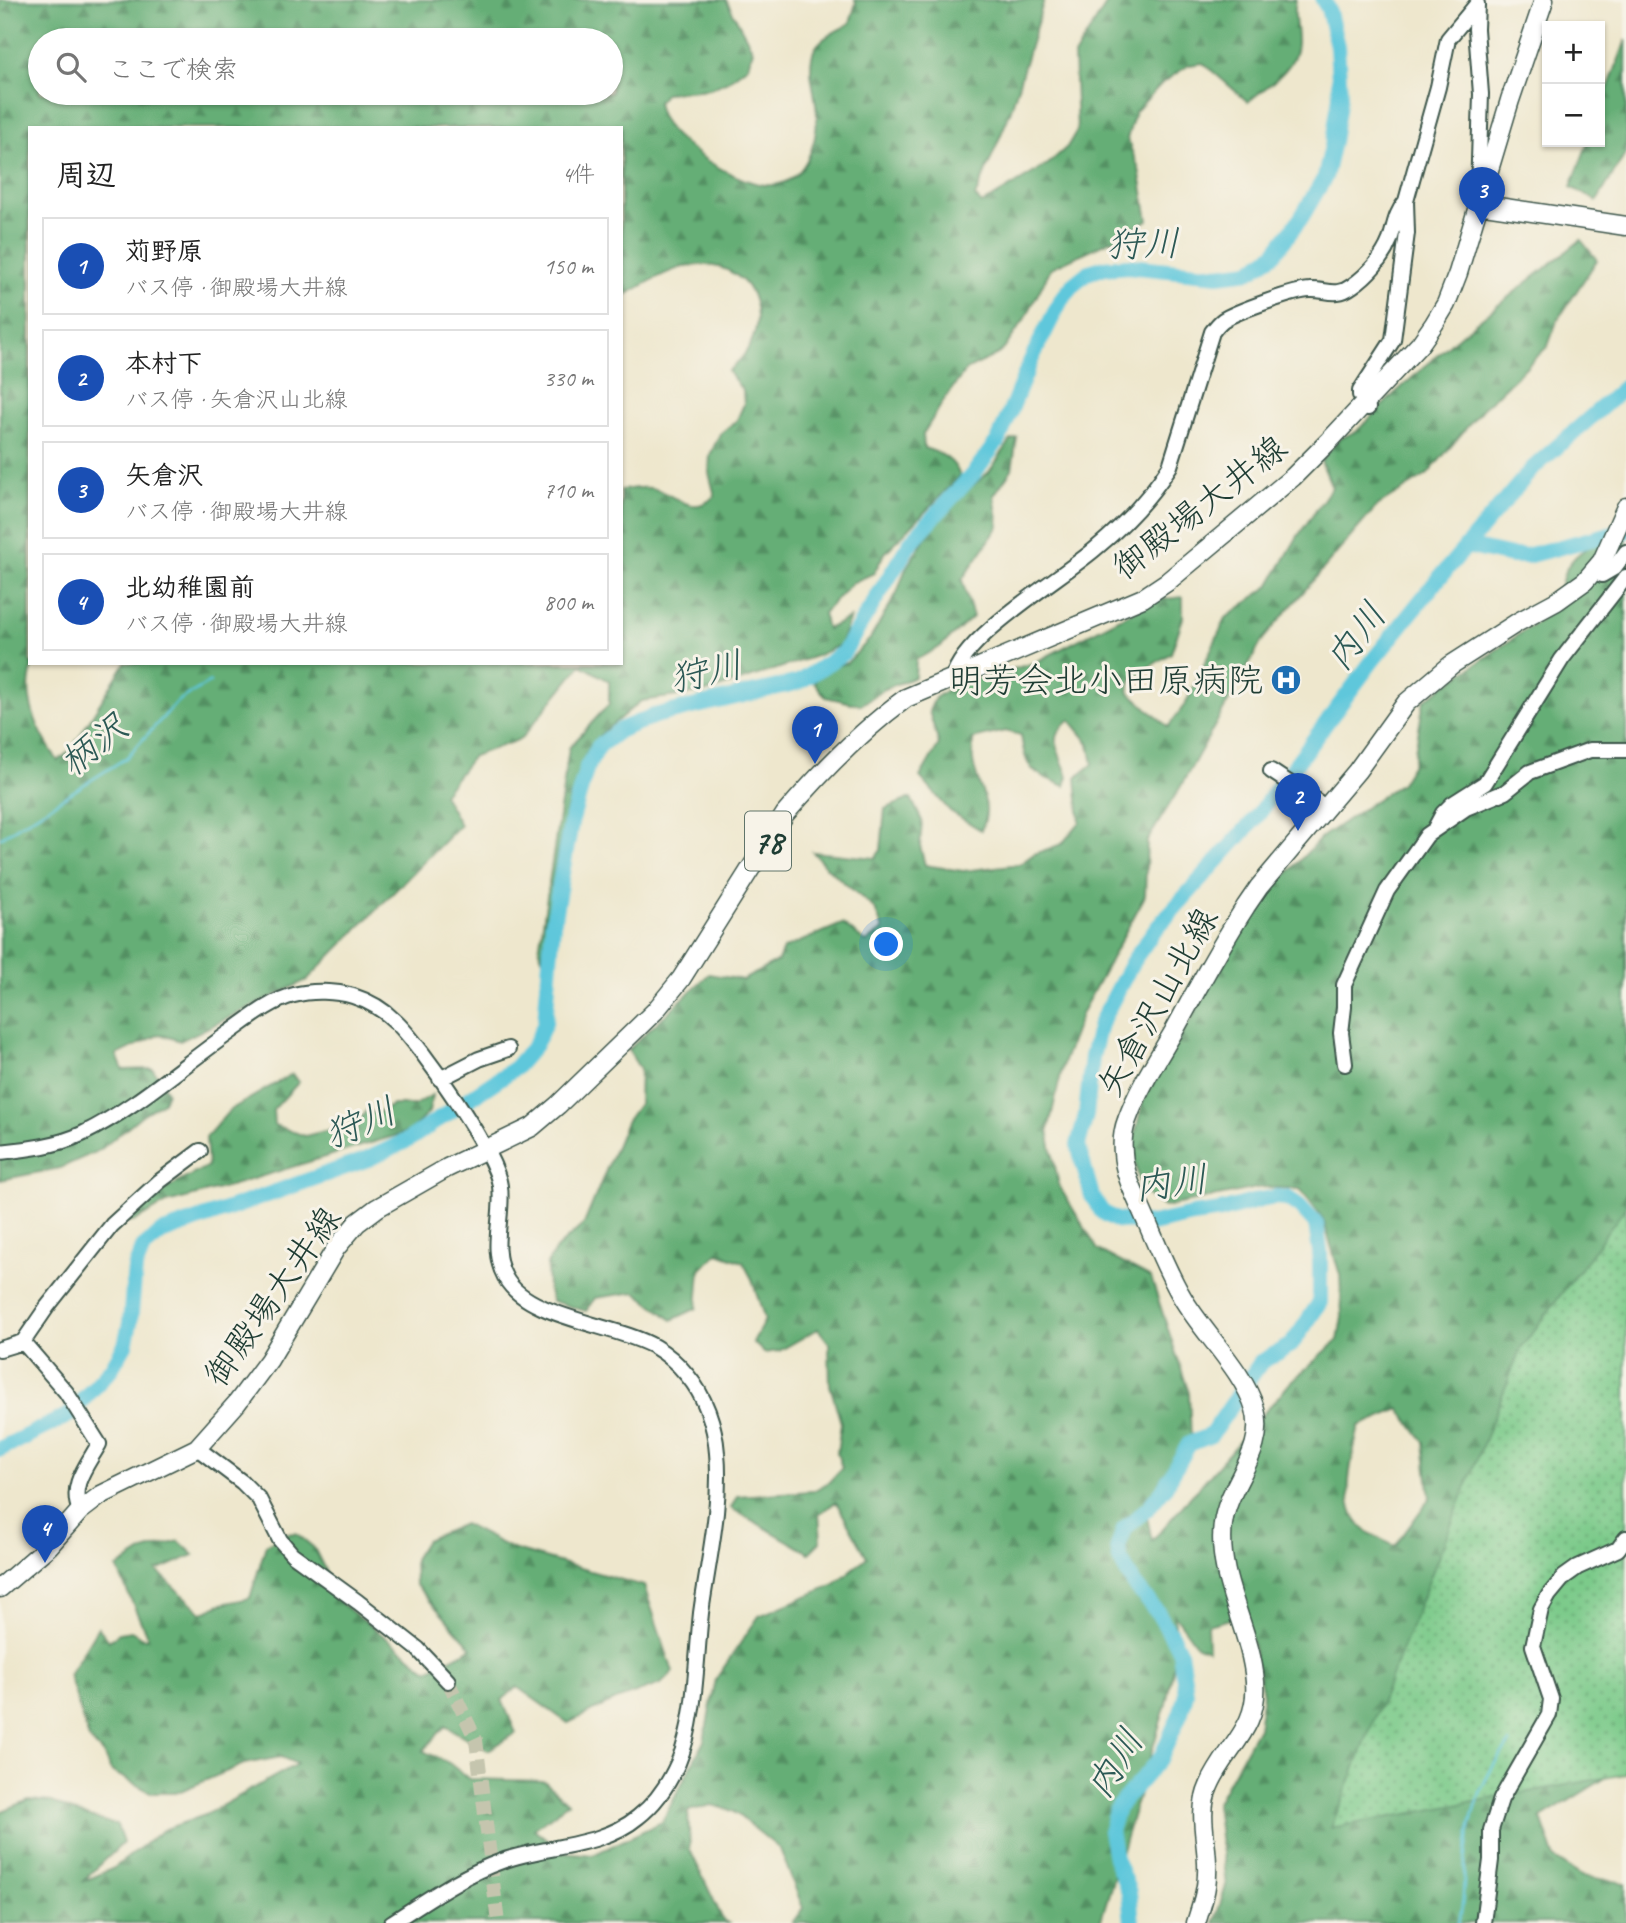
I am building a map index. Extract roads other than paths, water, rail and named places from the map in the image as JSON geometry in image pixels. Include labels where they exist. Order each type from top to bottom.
[{"type":"main road","name":"御殿場大井線","points":[[0,1588],[50,1546],[80,1511],[102,1495],[197,1448],[237,1403],[269,1360],[336,1248],[357,1223],[377,1208],[447,1168],[482,1143],[532,1127],[655,1011],[681,979],[785,814],[884,714],[906,698],[1119,610],[1151,593],[1293,477],[1366,406],[1420,344],[1446,304],[1544,0]]},
{"type":"main road","points":[[1478,204],[1626,226]]},
{"type":"main road","name":"矢倉沢山北線","points":[[1196,1923],[1208,1874],[1204,1802],[1209,1786],[1248,1725],[1256,1695],[1252,1662],[1227,1579],[1222,1527],[1231,1493],[1253,1454],[1257,1431],[1255,1411],[1240,1379],[1188,1308],[1158,1251],[1127,1172],[1123,1155],[1126,1122],[1134,1103],[1246,906],[1320,802],[1357,771],[1393,719],[1429,682],[1497,635],[1558,601],[1598,566],[1624,511]]},
{"type":"street","points":[[1478,2],[1476,29],[1481,94],[1478,204]]},
{"type":"street","points":[[1366,406],[1360,391],[1393,340],[1407,233],[1406,201],[1438,87],[1448,39],[1478,2]]},
{"type":"street","points":[[953,678],[956,666],[982,637],[1095,549],[1142,506],[1170,466],[1212,332],[1222,321],[1241,310],[1311,290],[1331,293],[1349,289],[1366,276],[1382,256],[1390,240],[1397,212],[1406,201]]},
{"type":"street","points":[[1598,566],[1602,575],[1609,572],[1626,552]]},
{"type":"street","points":[[1435,828],[1443,813],[1452,804],[1485,783],[1562,659],[1626,577]]},
{"type":"street","points":[[1345,1064],[1341,1033],[1344,985],[1387,891],[1415,849],[1435,828],[1478,802],[1497,796],[1530,772],[1590,750],[1626,750]]},
{"type":"street","points":[[1271,771],[1320,802]]},
{"type":"street","points":[[0,1152],[59,1143],[101,1124],[276,1002],[296,995],[352,996],[372,1004],[396,1022],[443,1084],[496,1166],[500,1185],[496,1241],[500,1269],[518,1296],[541,1307],[628,1335],[656,1348],[688,1376],[700,1395],[713,1423],[718,1455],[715,1509],[690,1725],[678,1763],[660,1795],[636,1819],[608,1834],[573,1845],[519,1855],[481,1869],[391,1923]]},
{"type":"street","points":[[443,1084],[479,1059],[508,1049]]},
{"type":"street","points":[[0,1349],[23,1342],[112,1225],[160,1181],[201,1151]]},
{"type":"street","points":[[23,1342],[66,1392],[99,1444],[75,1487],[80,1511]]},
{"type":"street","points":[[197,1448],[243,1482],[259,1499],[280,1540],[292,1554],[418,1649],[447,1681]]},
{"type":"street","points":[[1483,1923],[1491,1860],[1491,1830],[1501,1799],[1549,1715],[1551,1699],[1533,1646],[1541,1609],[1564,1577],[1578,1567],[1618,1549],[1626,1538]]},
{"type":"waterway","name":"狩川","points":[[0,1449],[69,1415],[111,1369],[125,1345],[130,1323],[135,1268],[143,1248],[161,1233],[368,1159],[408,1140],[515,1068],[535,1045],[545,1023],[553,923],[571,823],[587,767],[599,746],[620,730],[654,716],[799,682],[843,653],[910,543],[974,473],[999,439],[1031,360],[1061,300],[1074,284],[1089,272],[1128,266],[1218,275],[1250,271],[1274,254],[1301,218],[1325,177],[1333,142],[1340,96],[1337,46],[1328,8],[1323,0]]},
{"type":"waterway","name":"内川","points":[[1132,1923],[1129,1892],[1115,1858],[1110,1831],[1117,1808],[1161,1757],[1181,1712],[1186,1693],[1180,1652],[1158,1613],[1134,1584],[1120,1559],[1118,1547],[1124,1529],[1148,1508],[1163,1490],[1189,1444],[1211,1435],[1261,1362],[1291,1345],[1303,1328],[1320,1302],[1320,1252],[1316,1224],[1287,1198],[1260,1200],[1221,1211],[1152,1224],[1116,1220],[1102,1212],[1092,1196],[1078,1145],[1086,1115],[1092,1057],[1100,1024],[1133,961],[1154,931],[1254,820],[1373,660],[1435,583],[1532,469],[1626,386]]},
{"type":"waterway","points":[[1466,546],[1511,556],[1526,556],[1626,530]]},
{"type":"waterway","name":"柄沢","points":[[0,838],[126,758],[178,701],[210,682]]},
{"type":"waterway","points":[[1459,1923],[1468,1838],[1475,1809],[1485,1781],[1510,1743]]},
{"type":"tunnel","points":[[448,1681],[476,1740],[498,1923]]},
{"type":"place","name":"矢倉沢","points":[[1482,225]]},
{"type":"place","name":"明芳会北小田原病院","points":[[1286,680]]},
{"type":"place","name":"苅野原","points":[[815,764]]},
{"type":"place","name":"本村下","points":[[1298,831]]},
{"type":"place","name":"北幼稚園前","points":[[45,1563]]}]
